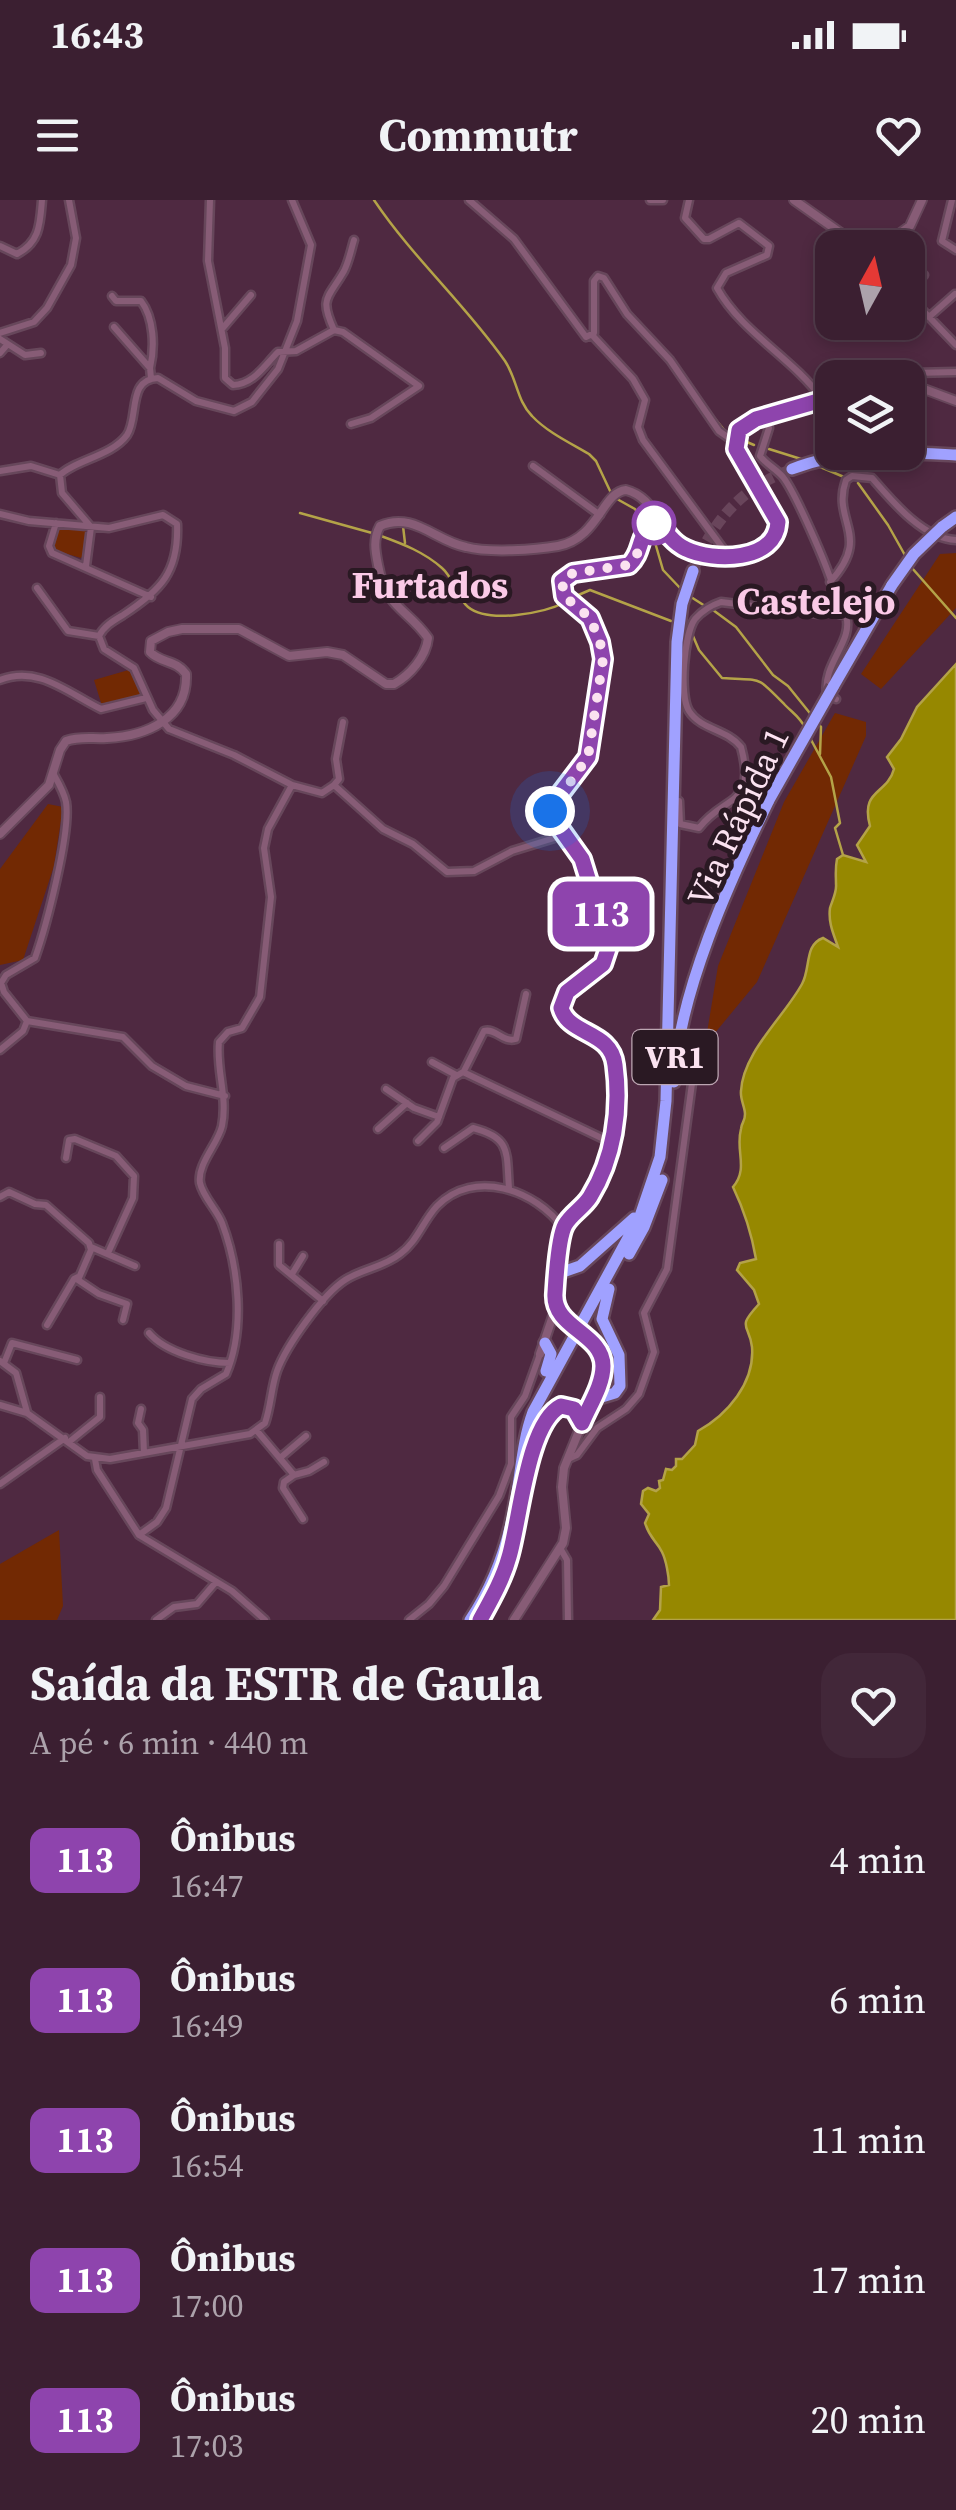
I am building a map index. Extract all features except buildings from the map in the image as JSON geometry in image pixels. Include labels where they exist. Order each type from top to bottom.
[{"type":"highway","points":[[792,469],[857,453],[956,456]]},
{"type":"highway","name":"Via Rápida 1","points":[[480,1620],[508,1563],[520,1520],[536,1427],[547,1399],[644,1227],[662,1179],[670,1138],[678,1031],[738,866],[770,800],[835,693],[892,585],[914,554],[956,517]]},
{"type":"highway","name":"Via Rápida 1","points":[[470,1620],[500,1560],[512,1520],[523,1446],[541,1394],[646,1203],[660,1157],[666,1101],[678,629],[693,571]]},
{"type":"highway","points":[[559,1258],[563,1271],[580,1266],[623,1230],[646,1203]]},
{"type":"highway","points":[[582,1423],[585,1406],[602,1390],[617,1391],[620,1383],[617,1348],[602,1319],[609,1288]]},
{"type":"highway","points":[[523,1446],[528,1406],[546,1352]]},
{"type":"highway","points":[[528,1465],[550,1414],[561,1406],[585,1406]]},
{"type":"main road","points":[[794,200],[836,230]]},
{"type":"main road","points":[[905,230],[922,200]]},
{"type":"main road","points":[[925,388],[956,400]]},
{"type":"main road","points":[[0,834],[44,790],[66,740],[128,735],[163,723],[177,708],[187,678],[180,666],[153,656],[149,647],[168,632],[239,629],[290,656],[334,652],[355,661],[386,684],[397,683],[421,657],[428,638],[383,588],[375,555],[377,533],[386,523],[402,520],[464,547],[545,547],[574,540],[601,516],[611,497],[626,490],[643,497],[658,521],[688,550],[731,559],[772,540],[777,535],[778,522],[736,443],[742,427],[815,402]]},
{"type":"main road","points":[[559,1258],[563,1228],[590,1196],[612,1142],[618,1087],[612,1050],[601,1038],[566,1019],[561,1011],[564,996],[603,964],[609,946],[582,859],[553,822],[550,807],[588,757],[603,655],[590,618],[564,596],[562,581],[573,573],[629,565],[635,559],[642,533],[658,521]]},
{"type":"main road","points":[[546,1352],[556,1307],[554,1296],[563,1271]]},
{"type":"main road","points":[[556,1307],[565,1320],[594,1344],[603,1362],[602,1390]]},
{"type":"main road","points":[[514,1620],[560,1548],[566,1528],[562,1487],[566,1459],[582,1423]]},
{"type":"street","points":[[0,246],[17,254],[32,245],[40,225],[42,200]]},
{"type":"street","points":[[41,353],[25,355],[7,345],[0,334],[34,322],[47,308],[71,265],[76,238],[69,200]]},
{"type":"street","points":[[210,200],[208,261],[225,378],[233,385],[245,383],[258,375],[278,352],[300,349],[334,330]]},
{"type":"street","points":[[151,378],[166,381],[196,401],[234,411],[252,402],[278,369],[296,321],[310,245],[292,200]]},
{"type":"street","points":[[470,200],[514,239],[583,336],[593,336]]},
{"type":"street","points":[[650,200],[662,200]]},
{"type":"street","points":[[689,200],[685,218],[700,236],[709,239],[738,223],[769,246],[767,256],[726,273],[717,288],[815,393]]},
{"type":"street","points":[[952,200],[942,242],[956,250]]},
{"type":"street","points":[[350,424],[371,418],[419,386],[350,336],[334,330],[326,299],[348,263],[354,240]]},
{"type":"street","points":[[731,559],[643,440],[638,428],[645,400],[633,379],[593,336],[594,280],[598,276],[604,278],[627,314],[670,360],[719,432],[736,443]]},
{"type":"street","points":[[929,317],[954,294]]},
{"type":"street","points":[[221,330],[251,295]]},
{"type":"street","points":[[60,475],[91,461],[124,438],[130,428],[134,399],[151,378],[153,345],[146,307],[140,301],[116,301],[112,296]]},
{"type":"street","points":[[925,313],[955,343]]},
{"type":"street","points":[[114,328],[150,368]]},
{"type":"street","points":[[0,353],[7,345]]},
{"type":"street","points":[[925,373],[956,372]]},
{"type":"street","points":[[768,416],[762,460],[784,479],[816,536],[835,598],[828,611]]},
{"type":"street","points":[[0,471],[31,466],[60,475]]},
{"type":"street","points":[[532,466],[601,516]]},
{"type":"street","points":[[60,475],[62,493],[92,527]]},
{"type":"street","points":[[830,582],[851,547],[843,496],[846,480],[852,476],[872,478],[908,515],[946,540],[956,540]]},
{"type":"street","points":[[0,514],[92,527],[117,527],[156,516],[174,520],[178,528],[165,582],[151,597],[106,626],[99,636]]},
{"type":"street","points":[[56,524],[49,550],[151,597]]},
{"type":"street","points":[[86,566],[92,527]]},
{"type":"street","points":[[37,588],[68,632],[99,636]]},
{"type":"street","points":[[679,801],[680,824],[699,828],[704,820],[737,799],[743,782],[740,746],[727,734],[696,719],[686,705],[688,638],[698,615],[715,604],[730,602],[846,616],[845,638],[833,656],[826,686],[828,694],[835,693]]},
{"type":"street","points":[[99,636],[104,649],[134,668],[146,698],[163,723],[178,734],[234,755],[292,785],[322,793],[334,785],[339,778],[336,759],[343,722]]},
{"type":"street","points":[[0,680],[13,676],[47,678],[101,709],[146,698]]},
{"type":"street","points":[[53,773],[64,796],[66,817],[43,936],[30,963],[6,975],[1,982],[4,992],[27,1021],[123,1037],[152,1066],[186,1086],[224,1096]]},
{"type":"street","points":[[139,1535],[157,1522],[166,1508],[196,1393],[221,1379],[230,1364],[237,1300],[221,1220],[200,1176],[222,1127],[224,1096],[219,1042],[228,1032],[242,1028],[258,1002],[271,897],[264,848],[268,830],[292,785]]},
{"type":"street","points":[[334,785],[383,829],[413,844],[446,872],[474,871],[512,850],[564,835]]},
{"type":"street","points":[[44,790],[64,796]]},
{"type":"street","points":[[418,1142],[439,1117],[484,1031],[492,1030],[507,1040],[516,1040],[526,994]]},
{"type":"street","points":[[0,1050],[27,1021]]},
{"type":"street","points":[[566,1459],[577,1455],[596,1428],[633,1402],[653,1361],[653,1344],[644,1313],[667,1269],[694,1061]]},
{"type":"street","points":[[432,1062],[612,1142]]},
{"type":"street","points":[[386,1089],[439,1117]]},
{"type":"street","points":[[378,1129],[407,1103]]},
{"type":"street","points":[[444,1148],[467,1129],[500,1138],[505,1146],[509,1188]]},
{"type":"street","points":[[66,1158],[69,1140],[75,1140],[116,1156],[134,1176],[133,1198],[108,1253]]},
{"type":"street","points":[[0,1405],[27,1413],[95,1459],[257,1431],[267,1416],[281,1362],[323,1301],[344,1280],[402,1253],[452,1194],[479,1186],[509,1188],[536,1204],[563,1228]]},
{"type":"street","points":[[0,1197],[12,1192],[46,1205],[91,1246],[135,1266]]},
{"type":"street","points":[[279,1244],[277,1261],[323,1301]]},
{"type":"street","points":[[47,1325],[78,1277],[91,1246]]},
{"type":"street","points":[[292,1274],[303,1256]]},
{"type":"street","points":[[78,1277],[86,1287],[127,1304],[123,1320]]},
{"type":"street","points":[[149,1333],[164,1348],[230,1364]]},
{"type":"street","points":[[27,1413],[16,1373],[2,1362],[12,1343],[77,1360]]},
{"type":"street","points":[[409,1620],[444,1586],[498,1496],[511,1464],[511,1417],[546,1352]]},
{"type":"street","points":[[0,1484],[100,1417],[100,1397]]},
{"type":"street","points":[[141,1409],[138,1423],[143,1430],[144,1453]]},
{"type":"street","points":[[257,1431],[294,1475]]},
{"type":"street","points":[[280,1458],[306,1436]]},
{"type":"street","points":[[95,1459],[97,1470],[139,1535],[216,1582],[265,1620]]},
{"type":"street","points":[[304,1519],[283,1488],[284,1482],[324,1462]]},
{"type":"street","points":[[560,1548],[567,1560],[568,1620]]},
{"type":"street","points":[[156,1620],[174,1608],[197,1604],[216,1582]]},
{"type":"shaded area","points":[[61,526],[86,529],[81,558],[54,550]]},
{"type":"shaded area","points":[[956,553],[956,608],[881,689],[861,674],[940,554]]},
{"type":"shaded area","points":[[956,664],[956,1620],[653,1620],[660,1610],[661,1587],[669,1585],[669,1581],[663,1555],[645,1523],[649,1514],[641,1504],[643,1491],[660,1488],[659,1481],[666,1469],[672,1470],[676,1459],[682,1459],[695,1445],[698,1431],[729,1407],[744,1385],[752,1360],[746,1322],[759,1304],[754,1290],[737,1270],[740,1263],[756,1259],[733,1187],[741,1166],[743,1077],[756,1049],[802,984],[813,946],[823,938],[838,947],[830,913],[837,859],[843,855],[866,862],[857,845],[870,826],[871,799],[894,769],[887,757],[917,707]]},
{"type":"shaded area","points":[[132,669],[142,695],[102,706],[94,680]]},
{"type":"shaded area","points":[[835,713],[866,722],[866,736],[757,982],[705,1045],[718,966],[784,802]]},
{"type":"shaded area","points":[[48,804],[63,807],[54,866],[23,960],[0,965],[0,869]]},
{"type":"shaded area","points":[[59,1530],[63,1606],[57,1620],[0,1620],[0,1564]]},
{"type":"waterway","points":[[374,200],[505,361],[527,410],[552,432],[589,454],[611,493]]},
{"type":"waterway","points":[[711,414],[732,435]]},
{"type":"waterway","points":[[742,440],[754,445]]},
{"type":"waterway","points":[[769,449],[801,459]]},
{"type":"waterway","points":[[827,470],[844,477]]},
{"type":"waterway","points":[[858,483],[906,557]]},
{"type":"waterway","points":[[617,499],[635,509],[646,524]]},
{"type":"waterway","points":[[300,513],[372,533]]},
{"type":"waterway","points":[[403,526],[405,543]]},
{"type":"waterway","points":[[652,532],[663,570],[681,589]]},
{"type":"waterway","points":[[381,536],[435,562],[446,572],[464,603],[477,612],[517,615],[566,602]]},
{"type":"waterway","points":[[912,568],[956,618]]},
{"type":"waterway","points":[[576,596],[590,590],[671,621]]},
{"type":"waterway","points":[[691,597],[705,606]]},
{"type":"waterway","points":[[713,610],[736,627],[773,675],[788,686],[813,717]]},
{"type":"waterway","points":[[693,636],[699,650],[722,678],[763,684],[806,729]]},
{"type":"waterway","points":[[818,723],[820,754]]},
{"type":"waterway","points":[[809,736],[831,777],[840,823],[835,828],[843,855]]},
{"type":"tunnel","points":[[693,571],[729,510],[755,488],[788,471]]},
{"type":"bus line","name":"113","points":[[480,1620],[508,1563],[520,1520],[528,1465],[541,1430],[550,1414],[561,1406],[574,1409],[582,1423],[603,1366],[602,1356],[562,1316],[554,1300],[563,1228],[593,1191],[612,1142],[618,1112],[612,1050],[601,1038],[566,1019],[561,1008],[567,992],[603,964],[609,946],[582,859],[550,814],[550,807],[588,757],[603,655],[590,618],[564,596],[562,581],[573,573],[629,565],[635,559],[642,533],[658,521],[681,546],[723,559],[738,557],[772,540],[777,535],[778,522],[736,449],[736,437],[739,430],[756,419],[815,402]]},
{"type":"district","name":"Furtados","points":[[430,585]]},
{"type":"district","name":"Castelejo","points":[[816,601]]},
{"type":"route","points":[[550,811],[588,757],[603,655],[590,618],[564,596],[562,581],[573,573],[629,565],[635,559],[642,533],[658,521],[654,523]]}]
